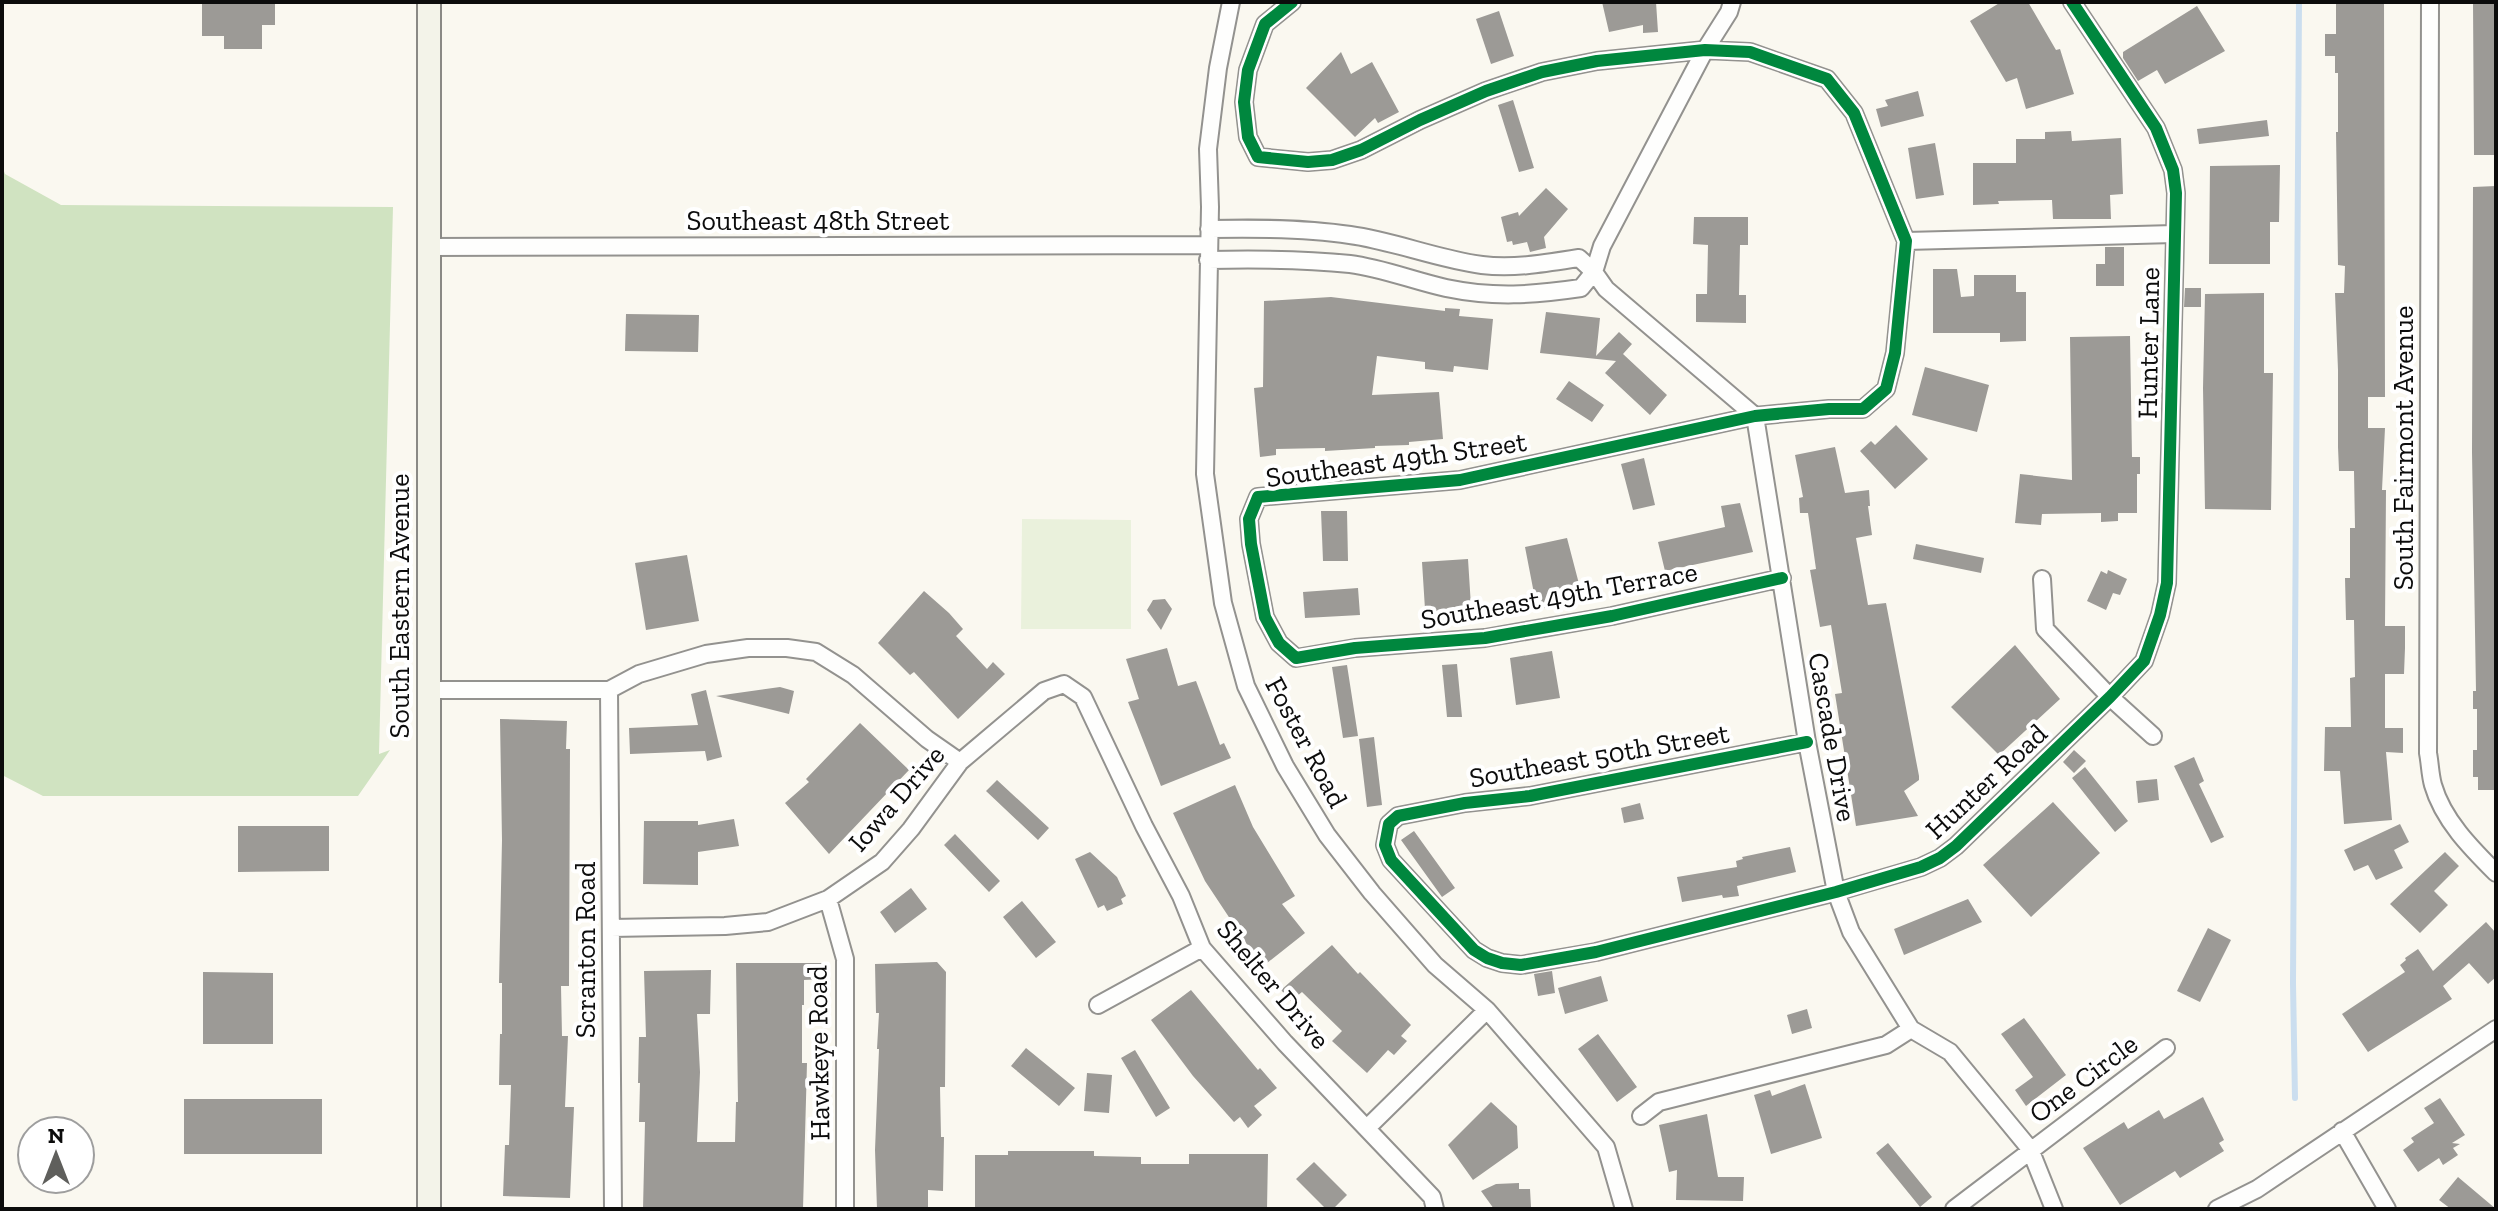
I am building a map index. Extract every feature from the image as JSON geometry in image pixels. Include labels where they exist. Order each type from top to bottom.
[{"type":"main road","name":"South Eastern Avenue","points":[[429,2],[429,1209]]},
{"type":"street","name":"Foster Road","points":[[1231,2],[1218,68],[1208,149],[1205,474],[1223,603],[1246,686],[1285,766],[1327,835],[1372,893],[1435,965],[1487,1010],[1606,1147],[1624,1209]]},
{"type":"street","points":[[1292,2],[1265,24],[1248,70],[1244,102],[1246,125],[1258,157],[1308,162],[1332,160],[1361,150],[1486,91],[1542,72],[1597,61],[1705,50],[1750,52],[1827,79],[1854,113],[1906,241],[1895,353],[1886,389],[1863,409],[1755,416],[1606,289],[1594,272],[1602,246],[1705,50],[1729,12],[1732,2]]},
{"type":"street","name":"Hunter Lane","points":[[2072,2],[2156,128],[2173,170],[2176,193],[2167,583],[2144,661],[2110,697]]},
{"type":"street","name":"South Fairmont Avenue","points":[[2430,2],[2428,753],[2433,785],[2446,815],[2468,845],[2496,873]]},
{"type":"street","name":"Southeast 48th Street","points":[[428,247],[1208,245],[1284,259],[1353,264],[1486,295],[1528,295],[1581,288],[1594,272],[1579,258],[1526,266],[1484,265],[1351,235],[1282,229],[1208,245]]},
{"type":"street","points":[[1906,241],[2174,234]]},
{"type":"street","name":"Cascade Drive","points":[[1755,416],[1807,742],[1836,892],[1851,932],[1911,1029],[1950,1052],[2030,1149],[2054,1209]]},
{"type":"street","name":"Southeast 49th Street","points":[[1296,658],[1279,643],[1265,617],[1249,519],[1258,497],[1460,480],[1755,416]]},
{"type":"street","name":"Southeast 49th Terrace","points":[[1296,658],[1355,648],[1485,638],[1612,616],[1782,578]]},
{"type":"street","points":[[2042,579],[2045,629],[2110,697],[2153,736]]},
{"type":"street","points":[[429,690],[609,690],[639,674],[706,654],[748,648],[787,648],[816,652],[853,675],[927,739],[960,762]]},
{"type":"street","name":"Iowa Drive","points":[[611,928],[768,922],[828,899],[882,862],[911,829],[960,762],[1044,691],[1064,684]]},
{"type":"street","name":"Shelter Drive","points":[[1064,684],[1083,697],[1181,896],[1202,948],[1285,1043],[1432,1197],[1435,1209]]},
{"type":"street","name":"Scranton Road","points":[[609,690],[613,1209]]},
{"type":"street","name":"Hunter Road","points":[[1398,816],[1389,824],[1386,833],[1385,845],[1391,860],[1474,950],[1502,963],[1521,965],[1596,952],[1836,892],[1921,867],[1956,846],[2110,697]]},
{"type":"street","name":"Southeast 50th Street","points":[[1398,816],[1465,803],[1530,796],[1807,742]]},
{"type":"street","name":"Hawkeye Road","points":[[828,899],[845,959],[845,1209]]},
{"type":"street","points":[[1098,1005],[1202,948]]},
{"type":"street","points":[[1367,1128],[1487,1010]]},
{"type":"street","points":[[1641,1116],[1659,1102],[1886,1045],[1911,1029]]},
{"type":"street","points":[[2217,1209],[2257,1189],[2496,1029]]},
{"type":"street","name":"One Circle","points":[[1954,1209],[2166,1048]]},
{"type":"street","points":[[2342,1131],[2387,1209]]},
{"type":"green space","points":[[2,166],[5,174],[61,205],[393,207],[379,754],[390,750],[358,796],[43,796],[2,775]]},
{"type":"green space","points":[[1022,519],[1131,520],[1131,629],[1021,629]]},
{"type":"building","points":[[202,2],[275,2],[275,25],[262,25],[262,49],[224,49],[224,36],[202,36]]},
{"type":"building","points":[[1602,2],[1656,2],[1658,32],[1643,33],[1643,25],[1609,32]]},
{"type":"building","points":[[2001,2],[2028,2],[2056,50],[2060,49],[2074,94],[2026,109],[2017,78],[2006,82],[1970,21]]},
{"type":"building","points":[[2336,2],[2384,2],[2385,397],[2368,397],[2368,428],[2385,428],[2382,490],[2386,490],[2385,626],[2405,626],[2404,674],[2385,674],[2385,728],[2403,728],[2403,753],[2386,752],[2392,820],[2344,824],[2340,771],[2324,771],[2325,727],[2351,727],[2350,678],[2355,677],[2354,620],[2346,620],[2345,578],[2350,578],[2350,528],[2355,528],[2354,471],[2339,471],[2338,447],[2335,293],[2344,293],[2345,266],[2338,265],[2338,73],[2335,73],[2335,56],[2325,56],[2325,34],[2336,34]]},
{"type":"building","points":[[2473,2],[2496,2],[2496,155],[2474,155]]},
{"type":"building","points":[[2197,6],[2225,51],[2165,84],[2157,70],[2138,81],[2123,58],[2123,52]]},
{"type":"building","points":[[1499,11],[1514,56],[1491,64],[1476,19]]},
{"type":"building","points":[[1341,52],[1351,74],[1372,62],[1399,112],[1378,123],[1375,118],[1355,137],[1306,88]]},
{"type":"building","points":[[1918,91],[1924,116],[1881,127],[1876,109],[1888,106],[1885,100]]},
{"type":"building","points":[[1513,100],[1534,168],[1519,172],[1498,105]]},
{"type":"building","points":[[2267,120],[2269,136],[2199,144],[2197,129]]},
{"type":"building","points":[[2071,131],[2072,141],[2121,138],[2123,194],[2110,195],[2111,219],[2053,219],[2052,200],[1998,201],[1999,204],[1973,205],[1973,163],[2016,163],[2016,139],[2045,139],[2045,132]]},
{"type":"building","points":[[1935,143],[1944,195],[1916,199],[1908,148]]},
{"type":"building","points":[[2280,165],[2279,222],[2270,222],[2270,264],[2209,264],[2210,166]]},
{"type":"building","points":[[2496,186],[2496,790],[2478,790],[2478,777],[2473,777],[2473,750],[2477,750],[2477,709],[2473,709],[2473,691],[2476,691],[2472,452],[2473,187]]},
{"type":"building","points":[[1546,188],[1568,209],[1544,237],[1546,248],[1530,252],[1527,242],[1513,245],[1512,241],[1507,242],[1501,217],[1518,212],[1519,216]]},
{"type":"building","points":[[1694,217],[1748,217],[1748,245],[1740,245],[1739,295],[1746,295],[1746,323],[1696,322],[1696,294],[1707,294],[1708,245],[1693,244]]},
{"type":"building","points":[[2105,247],[2124,247],[2124,286],[2096,286],[2096,264],[2105,264]]},
{"type":"building","points":[[1933,269],[1957,269],[1961,297],[1974,296],[1974,275],[2016,275],[2016,292],[2026,292],[2026,341],[2000,342],[2000,333],[1933,333]]},
{"type":"building","points":[[2185,288],[2201,288],[2201,307],[2184,307]]},
{"type":"building","points":[[2264,293],[2264,373],[2273,373],[2271,510],[2205,509],[2205,294]]},
{"type":"building","points":[[1331,297],[1445,311],[1445,308],[1460,309],[1459,316],[1493,319],[1488,370],[1454,366],[1453,372],[1425,369],[1425,362],[1377,356],[1372,395],[1439,392],[1443,439],[1409,442],[1409,445],[1325,451],[1325,448],[1276,449],[1276,455],[1260,457],[1254,388],[1263,387],[1264,301]]},
{"type":"building","points":[[1546,312],[1600,318],[1596,356],[1619,332],[1632,344],[1623,354],[1667,395],[1650,415],[1605,373],[1616,361],[1540,353]]},
{"type":"building","points":[[626,314],[699,315],[698,352],[625,351]]},
{"type":"building","points":[[2130,336],[2132,457],[2140,457],[2137,513],[2118,513],[2118,521],[2101,522],[2101,513],[2042,514],[2041,525],[2015,523],[2020,474],[2072,480],[2070,337]]},
{"type":"building","points":[[1925,367],[1989,385],[1977,432],[1912,415]]},
{"type":"building","points":[[1569,381],[1604,405],[1592,422],[1556,399]]},
{"type":"building","points":[[1896,425],[1928,459],[1895,489],[1860,451],[1871,441],[1875,445]]},
{"type":"building","points":[[1835,447],[1845,493],[1869,490],[1872,535],[1856,538],[1868,605],[1886,603],[1919,776],[1919,780],[1904,791],[1918,816],[1856,826],[1835,694],[1842,693],[1831,625],[1820,627],[1810,570],[1816,569],[1808,513],[1800,513],[1799,498],[1803,497],[1795,455]]},
{"type":"building","points":[[1644,458],[1655,505],[1633,510],[1621,464]]},
{"type":"building","points":[[1740,503],[1753,552],[1665,571],[1658,542],[1725,527],[1721,506]]},
{"type":"building","points":[[1321,511],[1347,511],[1348,561],[1323,561]]},
{"type":"building","points":[[1567,538],[1584,603],[1537,609],[1525,547]]},
{"type":"building","points":[[1916,544],[1984,558],[1981,573],[1913,559]]},
{"type":"building","points":[[687,555],[699,621],[646,630],[635,563]]},
{"type":"building","points":[[1468,559],[1472,622],[1426,625],[1422,562]]},
{"type":"building","points":[[2108,570],[2127,579],[2120,595],[2113,593],[2106,610],[2087,601],[2101,571],[2107,574]]},
{"type":"building","points":[[1358,588],[1360,615],[1305,618],[1303,592]]},
{"type":"building","points":[[924,591],[963,629],[956,636],[987,669],[993,662],[1005,674],[958,719],[914,672],[910,675],[878,643]]},
{"type":"building","points":[[1165,599],[1172,609],[1161,630],[1147,610],[1153,600]]},
{"type":"building","points":[[2015,645],[2060,699],[1999,755],[1951,707]]},
{"type":"building","points":[[1167,648],[1178,686],[1196,681],[1220,745],[1224,743],[1231,758],[1161,786],[1128,702],[1139,699],[1126,659]]},
{"type":"building","points":[[1552,651],[1560,698],[1516,705],[1510,658]]},
{"type":"building","points":[[1457,664],[1462,717],[1447,717],[1442,665]]},
{"type":"building","points":[[1347,665],[1358,736],[1343,738],[1332,667]]},
{"type":"building","points":[[780,687],[794,691],[789,714],[716,696]]},
{"type":"building","points":[[706,690],[722,757],[707,761],[705,751],[630,754],[629,728],[698,725],[691,694]]},
{"type":"building","points":[[500,719],[567,721],[566,749],[570,749],[569,986],[561,986],[562,1036],[568,1036],[565,1107],[574,1107],[570,1198],[503,1196],[511,1085],[499,1085],[502,1034],[502,983],[499,983],[502,840]]},
{"type":"building","points":[[860,723],[909,770],[829,854],[785,803],[809,782],[806,779]]},
{"type":"building","points":[[1374,737],[1382,805],[1367,807],[1359,739]]},
{"type":"building","points":[[2074,750],[2086,761],[2074,773],[2063,762]]},
{"type":"building","points":[[2194,757],[2204,781],[2199,784],[2224,837],[2211,843],[2174,766]]},
{"type":"building","points":[[2085,767],[2128,821],[2115,832],[2072,778]]},
{"type":"building","points":[[2157,779],[2159,800],[2138,803],[2136,781]]},
{"type":"building","points":[[997,780],[1049,828],[1038,840],[986,791]]},
{"type":"building","points":[[1235,785],[1253,827],[1295,896],[1282,904],[1305,933],[1262,967],[1205,881],[1173,813]]},
{"type":"building","points":[[2053,802],[2100,853],[2031,917],[1983,865]]},
{"type":"building","points":[[1640,803],[1644,819],[1624,823],[1621,808]]},
{"type":"building","points":[[734,819],[739,846],[698,852],[698,885],[643,884],[644,821],[698,821],[698,825]]},
{"type":"building","points":[[2400,824],[2409,842],[2394,850],[2403,868],[2376,880],[2368,865],[2354,871],[2344,850]]},
{"type":"building","points":[[238,826],[329,826],[329,871],[238,872]]},
{"type":"building","points":[[1414,831],[1455,888],[1442,897],[1401,840]]},
{"type":"building","points":[[955,834],[1000,881],[989,892],[944,845]]},
{"type":"building","points":[[1790,847],[1796,872],[1737,886],[1739,896],[1723,898],[1722,895],[1682,902],[1677,877],[1737,867],[1736,861],[1742,857]]},
{"type":"building","points":[[1090,852],[1117,877],[1126,896],[1121,899],[1123,904],[1107,911],[1104,905],[1098,908],[1075,859]]},
{"type":"building","points":[[2445,852],[2459,866],[2434,891],[2448,905],[2420,933],[2390,904]]},
{"type":"building","points":[[911,888],[927,909],[895,933],[880,912]]},
{"type":"building","points":[[1968,899],[1982,922],[1904,955],[1894,929]]},
{"type":"building","points":[[1022,901],[1056,942],[1036,958],[1003,917]]},
{"type":"building","points":[[2486,922],[2496,933],[2496,977],[2488,984],[2469,963],[2443,986],[2452,999],[2368,1052],[2342,1014],[2405,972],[2400,965],[2418,949],[2433,971]]},
{"type":"building","points":[[2208,928],[2231,940],[2200,1002],[2177,991]]},
{"type":"building","points":[[1332,945],[1411,1025],[1401,1036],[1407,1041],[1394,1055],[1388,1050],[1367,1073],[1332,1041],[1342,1031],[1302,992],[1291,1001],[1281,990]]},
{"type":"building","points":[[937,962],[946,972],[945,1087],[940,1087],[941,1137],[944,1137],[943,1191],[928,1190],[928,1209],[877,1209],[875,1150],[879,1013],[876,1013],[875,964]]},
{"type":"building","points":[[736,963],[824,963],[825,979],[804,980],[802,1063],[807,1063],[803,1209],[643,1209],[645,1122],[639,1122],[638,1083],[639,1037],[646,1037],[644,971],[711,970],[710,1014],[697,1014],[700,1072],[697,1142],[735,1142],[738,1102]]},
{"type":"building","points":[[1552,971],[1555,993],[1538,996],[1534,974]]},
{"type":"building","points":[[203,972],[273,973],[273,1044],[203,1044]]},
{"type":"building","points":[[1601,976],[1608,1001],[1565,1014],[1558,988]]},
{"type":"building","points":[[1191,990],[1258,1070],[1260,1068],[1277,1088],[1254,1106],[1262,1115],[1248,1128],[1240,1117],[1234,1122],[1193,1076],[1151,1020]]},
{"type":"building","points":[[1807,1009],[1812,1028],[1792,1034],[1787,1015]]},
{"type":"building","points":[[2024,1018],[2066,1075],[2026,1106],[2015,1090],[2033,1077],[2001,1034]]},
{"type":"building","points":[[1598,1034],[1637,1087],[1617,1102],[1578,1049]]},
{"type":"building","points":[[1026,1048],[1075,1088],[1059,1106],[1011,1066]]},
{"type":"building","points":[[1135,1050],[1170,1108],[1156,1117],[1121,1058]]},
{"type":"building","points":[[1087,1073],[1112,1075],[1109,1113],[1084,1111]]},
{"type":"building","points":[[1805,1084],[1822,1138],[1771,1154],[1754,1095],[1770,1090],[1772,1096]]},
{"type":"building","points":[[2203,1097],[2224,1140],[2219,1143],[2224,1151],[2180,1178],[2175,1171],[2120,1205],[2083,1148],[2124,1122],[2128,1129],[2159,1110],[2164,1119]]},
{"type":"building","points":[[2440,1098],[2465,1135],[2452,1143],[2460,1144],[2453,1148],[2458,1155],[2443,1165],[2439,1158],[2418,1172],[2403,1150],[2414,1142],[2411,1138],[2434,1123],[2424,1108]]},
{"type":"building","points":[[184,1099],[322,1099],[322,1154],[184,1154]]},
{"type":"building","points":[[1491,1102],[1517,1126],[1518,1148],[1473,1180],[1448,1145]]},
{"type":"building","points":[[1707,1114],[1718,1177],[1744,1177],[1743,1201],[1676,1200],[1677,1170],[1669,1172],[1659,1125]]},
{"type":"building","points":[[1888,1143],[1932,1197],[1920,1207],[1876,1153]]},
{"type":"building","points":[[1008,1151],[1094,1151],[1094,1156],[1141,1157],[1141,1164],[1189,1164],[1189,1154],[1268,1154],[1267,1209],[975,1209],[975,1155],[1008,1155]]},
{"type":"building","points":[[1314,1162],[1347,1195],[1333,1209],[1326,1209],[1296,1179]]},
{"type":"building","points":[[2458,1177],[2496,1209],[2451,1209],[2439,1200]]},
{"type":"building","points":[[1519,1183],[1519,1189],[1530,1189],[1531,1207],[1494,1209],[1481,1191],[1496,1184]]},
{"type":"waterway","points":[[2295,1098],[2293,983],[2299,2]]},
{"type":"cycle path","points":[[1292,2],[1265,24],[1248,70],[1244,102],[1248,137],[1258,157],[1308,162],[1332,160],[1361,150],[1486,91],[1542,72],[1597,61],[1705,50],[1750,52],[1827,79],[1854,113],[1906,241],[1895,353],[1886,389],[1863,409],[1755,416],[1460,480],[1258,497],[1249,519],[1251,544],[1265,617],[1279,643],[1296,658],[1355,648],[1485,638],[1612,616],[1782,578]]},
{"type":"cycle path","points":[[1807,742],[1530,796],[1465,803],[1398,816],[1389,824],[1385,845],[1391,860],[1474,950],[1487,958],[1521,965],[1596,952],[1836,892],[1921,867],[1940,858],[1956,846],[2144,661],[2167,583],[2176,193],[2173,170],[2156,128],[2072,2]]}]
